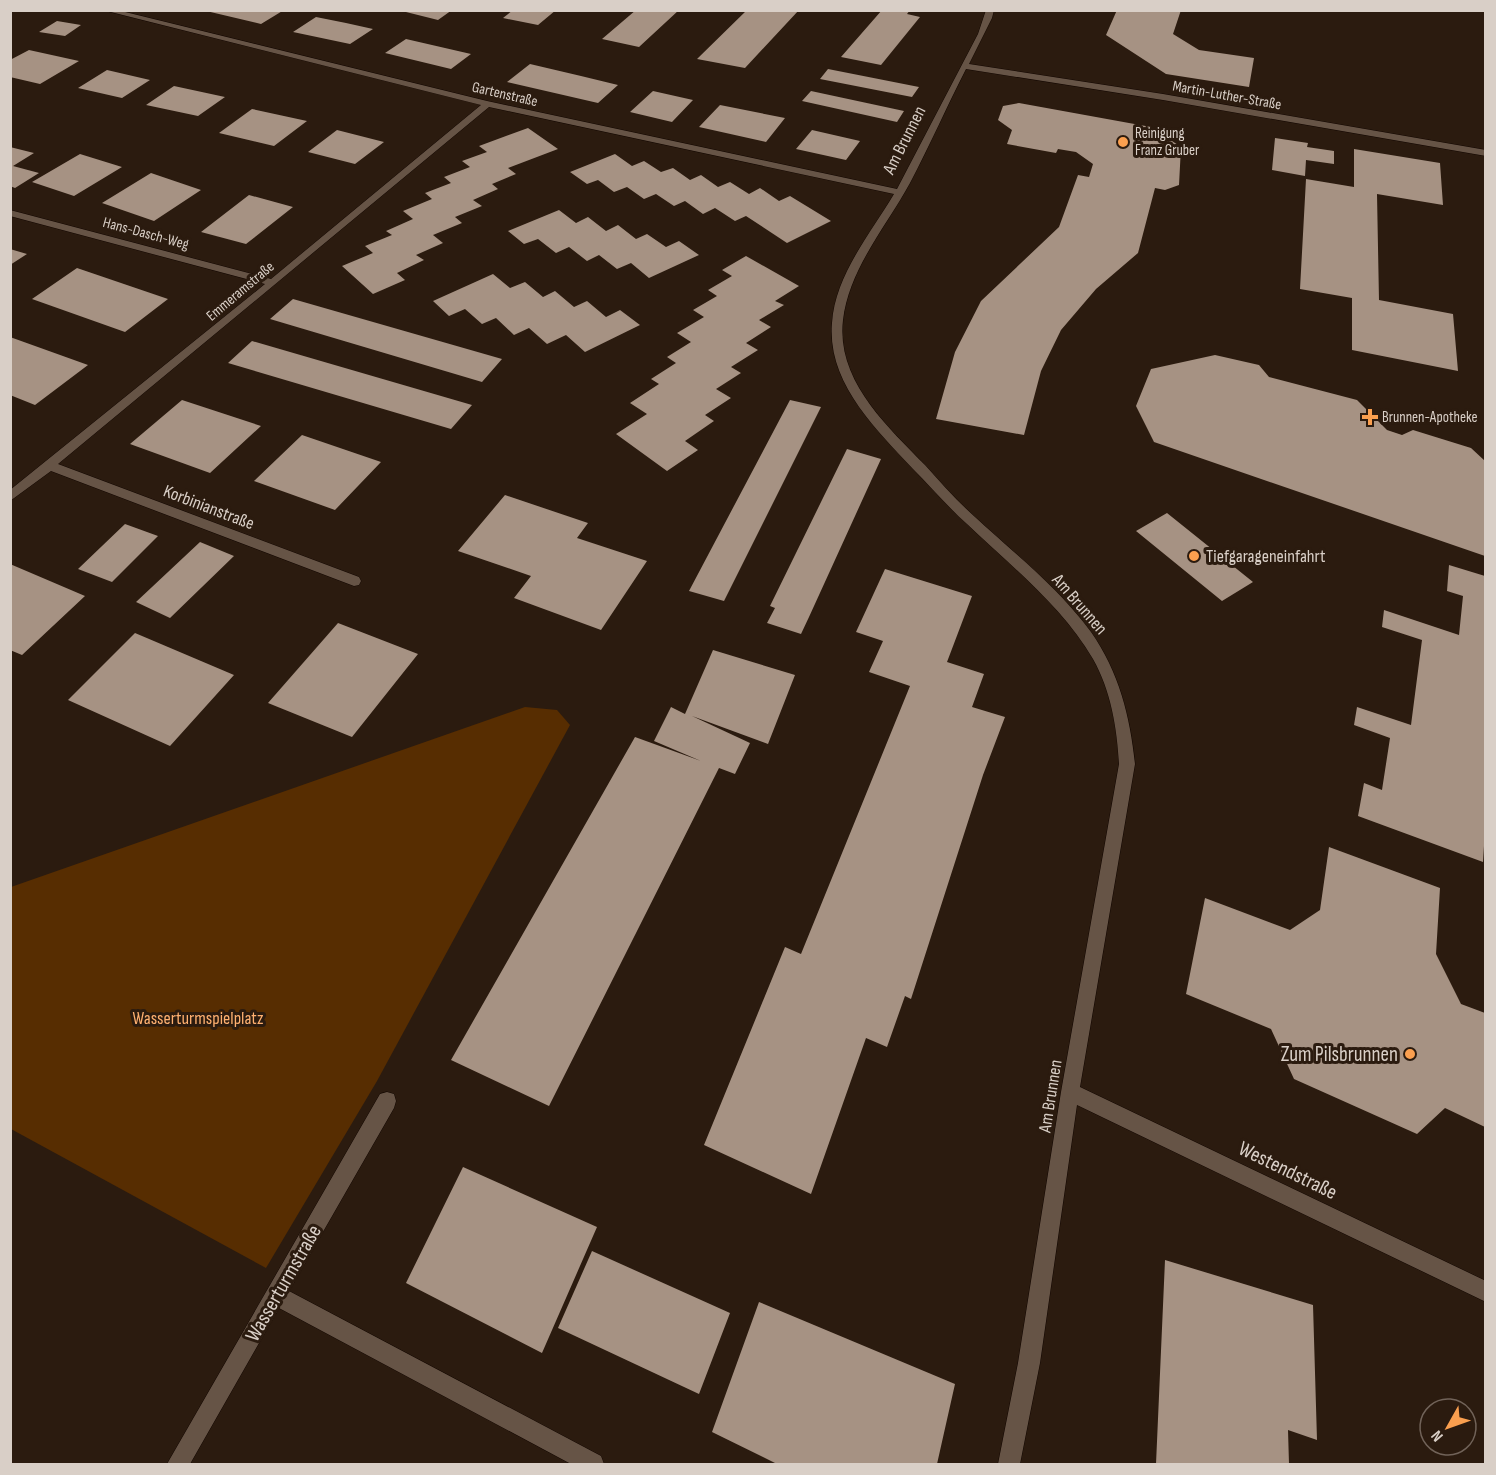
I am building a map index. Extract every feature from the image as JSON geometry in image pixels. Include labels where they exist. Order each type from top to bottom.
[{"type":"street","name":"Gartenstraße","points":[[106,10],[487,104],[900,192]]},
{"type":"street","name":"Am Brunnen","points":[[990,10],[988,25],[964,66],[900,192],[846,287],[837,321],[839,350],[849,378],[873,419],[950,502],[1071,618],[1098,655],[1112,684],[1124,721],[1128,765],[1070,1092],[1029,1363],[1009,1464]]},
{"type":"street","name":"Martin-Luther-Straße","points":[[964,66],[1163,97],[1485,153]]},
{"type":"street","name":"Emmeramstraße","points":[[10,497],[51,466],[487,104]]},
{"type":"street","name":"Hans-Dasch-Weg","points":[[10,213],[273,283]]},
{"type":"street","name":"Korbinianstraße","points":[[51,466],[354,580]]},
{"type":"street","name":"Westendstraße","points":[[1070,1092],[1485,1292]]},
{"type":"street","name":"Wasserturmstraße","points":[[178,1464],[387,1101]]},
{"type":"street","points":[[276,1295],[593,1464]]},
{"type":"green space","name":"Wasserturmspielplatz","points":[[525,707],[557,710],[570,725],[377,1081],[266,1268],[11,1129],[11,887]]},
{"type":"building","points":[[202,10],[284,10],[261,24]]},
{"type":"building","points":[[398,10],[452,10],[438,20]]},
{"type":"building","points":[[513,10],[556,10],[538,25],[503,18]]},
{"type":"building","points":[[636,10],[679,10],[639,47],[602,39]]},
{"type":"building","points":[[747,10],[799,10],[745,68],[697,59]]},
{"type":"building","points":[[882,10],[910,10],[907,14],[920,17],[881,65],[841,57]]},
{"type":"building","points":[[1117,10],[1181,10],[1173,34],[1199,50],[1254,58],[1249,87],[1166,74],[1106,35]]},
{"type":"building","points":[[316,17],[373,29],[350,44],[293,32]]},
{"type":"building","points":[[57,21],[81,25],[65,36],[39,32]]},
{"type":"building","points":[[406,39],[471,54],[451,69],[385,53]]},
{"type":"building","points":[[29,50],[79,61],[40,84],[10,77],[10,60]]},
{"type":"building","points":[[530,64],[618,85],[598,103],[507,82]]},
{"type":"building","points":[[828,69],[919,87],[912,97],[820,79]]},
{"type":"building","points":[[107,70],[150,80],[122,98],[78,88]]},
{"type":"building","points":[[174,86],[225,97],[198,116],[146,105]]},
{"type":"building","points":[[653,91],[693,100],[672,122],[630,112]]},
{"type":"building","points":[[811,91],[904,111],[897,122],[802,101]]},
{"type":"building","points":[[1019,103],[1151,127],[1181,147],[1179,185],[1165,190],[1155,188],[1138,253],[1096,289],[1061,330],[1041,371],[1024,435],[936,419],[955,352],[981,301],[1059,227],[1078,175],[1089,177],[1093,164],[1076,152],[1058,149],[1056,153],[1007,144],[1012,130],[998,120],[1003,106]]},
{"type":"building","points":[[720,105],[785,118],[766,142],[699,127]]},
{"type":"building","points":[[252,109],[307,121],[274,146],[219,133]]},
{"type":"building","points":[[528,128],[558,149],[508,168],[516,174],[492,184],[498,189],[473,200],[482,206],[455,217],[462,223],[433,235],[443,243],[416,255],[424,260],[397,273],[405,280],[373,294],[342,266],[373,253],[365,246],[392,235],[386,231],[413,219],[403,211],[432,199],[425,193],[451,183],[444,177],[470,167],[462,161],[487,152],[479,146]]},
{"type":"building","points":[[337,130],[384,142],[355,164],[308,152]]},
{"type":"building","points":[[812,130],[860,141],[846,160],[796,149]]},
{"type":"building","points":[[1275,138],[1308,143],[1307,147],[1334,151],[1334,164],[1306,160],[1305,176],[1272,170]]},
{"type":"building","points":[[10,147],[34,153],[13,166],[39,173],[15,188],[10,186]]},
{"type":"building","points":[[1354,149],[1440,163],[1443,205],[1377,194],[1379,300],[1453,314],[1458,371],[1352,350],[1352,298],[1300,289],[1306,179],[1354,187]]},
{"type":"building","points":[[80,154],[122,167],[74,196],[32,182]]},
{"type":"building","points":[[615,154],[632,166],[644,161],[661,172],[673,168],[690,180],[701,175],[718,187],[730,182],[749,194],[760,188],[779,201],[790,196],[831,221],[787,243],[746,216],[735,221],[715,208],[703,214],[685,201],[674,206],[656,194],[644,199],[627,187],[614,192],[598,180],[587,184],[570,172]]},
{"type":"building","points":[[151,173],[201,190],[154,221],[102,203]]},
{"type":"building","points":[[249,195],[293,207],[246,244],[201,232]]},
{"type":"building","points":[[559,210],[576,223],[588,217],[606,231],[618,225],[636,239],[647,234],[666,247],[679,241],[699,255],[649,278],[631,263],[617,269],[599,255],[587,261],[569,247],[556,253],[538,239],[524,244],[508,231]]},
{"type":"building","points":[[10,249],[27,254],[10,265]]},
{"type":"building","points":[[746,256],[799,286],[775,301],[784,305],[759,320],[771,327],[746,343],[758,350],[731,367],[741,373],[716,389],[731,398],[705,415],[714,421],[685,441],[698,450],[667,471],[616,434],[647,414],[630,403],[659,384],[651,379],[676,363],[667,357],[691,342],[677,333],[704,317],[693,310],[717,296],[708,290],[732,276],[722,270]]},
{"type":"building","points":[[77,268],[168,299],[125,332],[32,299]]},
{"type":"building","points":[[493,274],[510,288],[525,282],[543,297],[555,291],[574,307],[587,301],[606,317],[620,310],[640,325],[585,352],[566,335],[547,344],[529,328],[514,335],[496,318],[482,324],[465,309],[449,316],[433,301]]},
{"type":"building","points":[[293,299],[502,359],[482,382],[270,319]]},
{"type":"building","points":[[10,337],[88,365],[35,405],[10,395]]},
{"type":"building","points":[[252,341],[472,405],[451,429],[228,363]]},
{"type":"building","points":[[1215,355],[1259,365],[1269,377],[1357,400],[1387,430],[1402,435],[1413,430],[1471,448],[1485,461],[1485,556],[1154,442],[1136,406],[1151,369]]},
{"type":"building","points":[[182,400],[261,426],[210,473],[130,444]]},
{"type":"building","points":[[790,400],[821,407],[724,601],[689,591]]},
{"type":"building","points":[[302,435],[381,462],[335,510],[254,481]]},
{"type":"building","points":[[847,449],[881,459],[809,617],[801,634],[767,623],[775,608],[770,606]]},
{"type":"building","points":[[505,495],[588,523],[577,538],[647,561],[601,630],[514,598],[531,576],[458,551]]},
{"type":"building","name":"Tiefgarageneinfahrt","points":[[1167,513],[1253,582],[1222,601],[1136,531]]},
{"type":"building","points":[[125,524],[158,536],[112,582],[78,569]]},
{"type":"building","points":[[200,542],[234,556],[170,618],[136,602]]},
{"type":"building","points":[[10,564],[85,596],[22,655],[10,650]]},
{"type":"building","points":[[1449,565],[1485,576],[1483,862],[1358,816],[1364,783],[1382,790],[1390,738],[1354,725],[1357,707],[1411,725],[1422,640],[1382,627],[1384,610],[1459,635],[1463,596],[1447,591]]},
{"type":"building","points":[[885,569],[972,596],[947,662],[984,674],[972,707],[1005,717],[983,775],[911,999],[905,996],[887,1047],[866,1038],[811,1194],[704,1145],[785,947],[801,954],[910,686],[869,672],[883,641],[856,632]]},
{"type":"building","points":[[338,623],[418,654],[352,737],[268,703]]},
{"type":"building","points":[[135,633],[234,675],[170,746],[68,700]]},
{"type":"building","points":[[713,650],[795,675],[768,744],[692,716],[750,743],[735,774],[719,768],[549,1106],[451,1060],[635,737],[701,761],[654,741],[671,707],[685,714]]},
{"type":"building","points":[[1329,847],[1440,888],[1436,954],[1461,1004],[1485,1013],[1485,1127],[1445,1108],[1417,1134],[1294,1079],[1271,1029],[1186,994],[1205,898],[1290,930],[1320,910]]},
{"type":"building","points":[[463,1167],[597,1227],[542,1353],[406,1283]]},
{"type":"building","points":[[592,1251],[730,1313],[699,1394],[558,1328]]},
{"type":"building","points":[[1165,1260],[1313,1305],[1317,1440],[1288,1430],[1289,1464],[1156,1464]]},
{"type":"building","points":[[759,1302],[955,1384],[937,1464],[777,1464],[712,1432]]},
{"type":"place","name":"Reinigung Franz Gruber","points":[[1123,142]]},
{"type":"place","name":"Brunnen-Apotheke","points":[[1370,417]]},
{"type":"place","name":"Tiefgarageneinfahrt","points":[[1194,556]]},
{"type":"place","name":"Zum Pilsbrunnen","points":[[1410,1054]]}]
